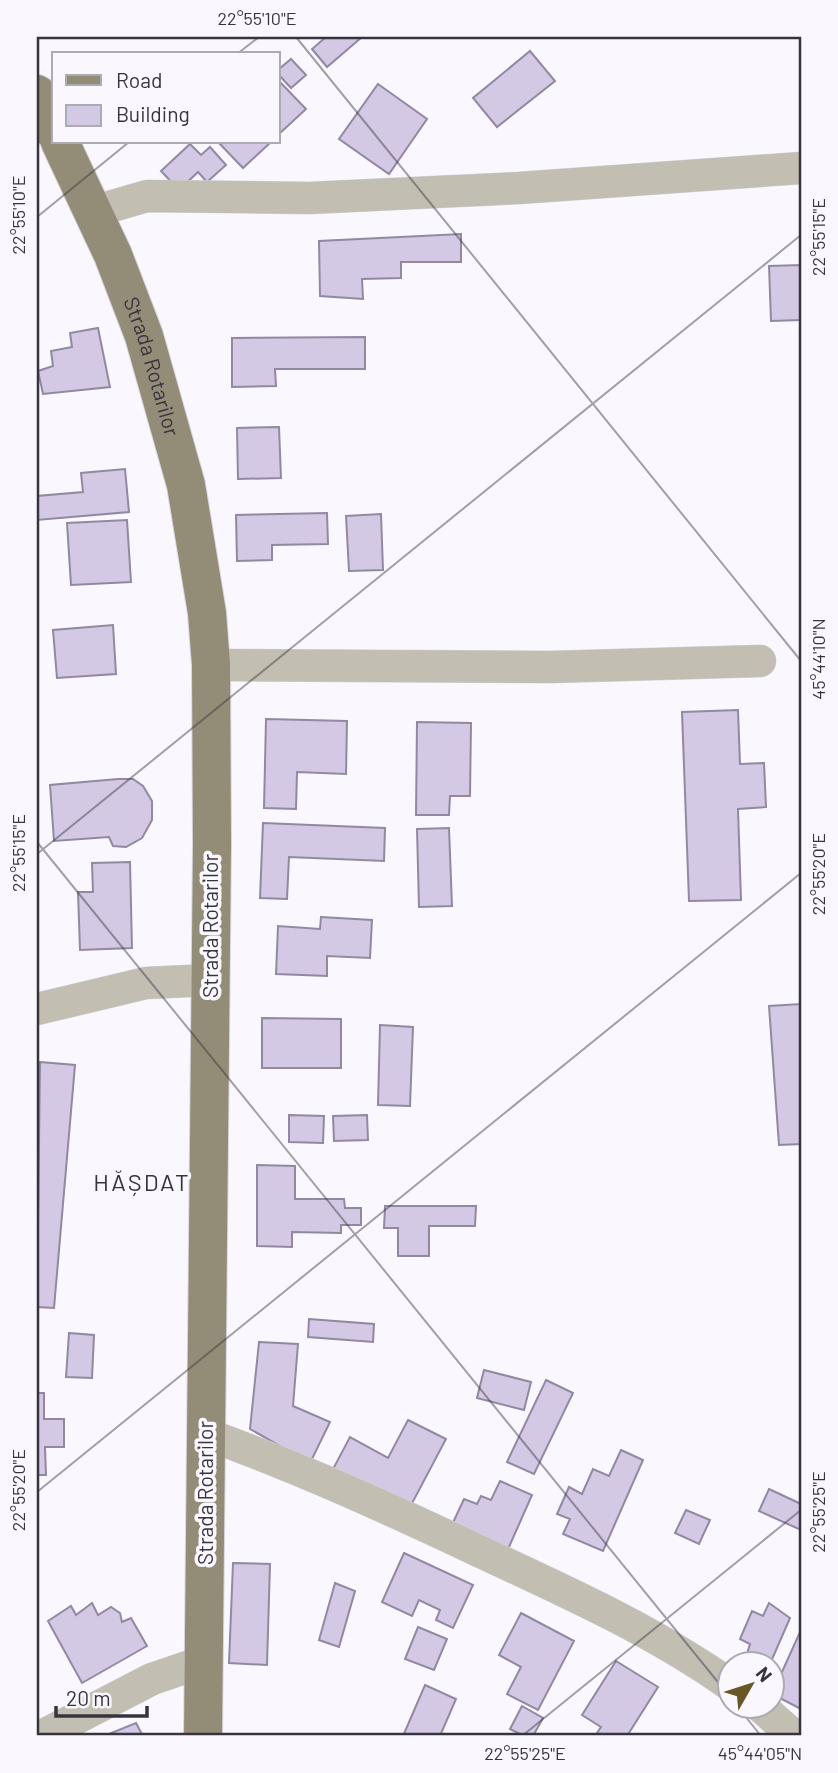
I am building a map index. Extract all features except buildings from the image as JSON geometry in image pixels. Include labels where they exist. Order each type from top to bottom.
[{"type":"main road","points":[[37,94],[52,127]]},
{"type":"main road","name":"Strada Rotarilor","points":[[61,144],[144,335],[168,412],[199,551],[211,665],[211,980],[203,1736]]},
{"type":"street","points":[[92,212],[147,196],[323,197],[519,188],[801,168]]},
{"type":"street","points":[[211,665],[551,667],[760,661]]},
{"type":"street","points":[[37,1009],[67,999],[146,983],[211,980]]},
{"type":"street","points":[[206,1434],[374,1502],[554,1586],[662,1639],[716,1676]]},
{"type":"street","points":[[42,1736],[152,1679],[205,1661]]},
{"type":"street","points":[[776,1720],[794,1736]]},
{"type":"district","name":"HĂȘDAT","points":[[142,1183]]}]
